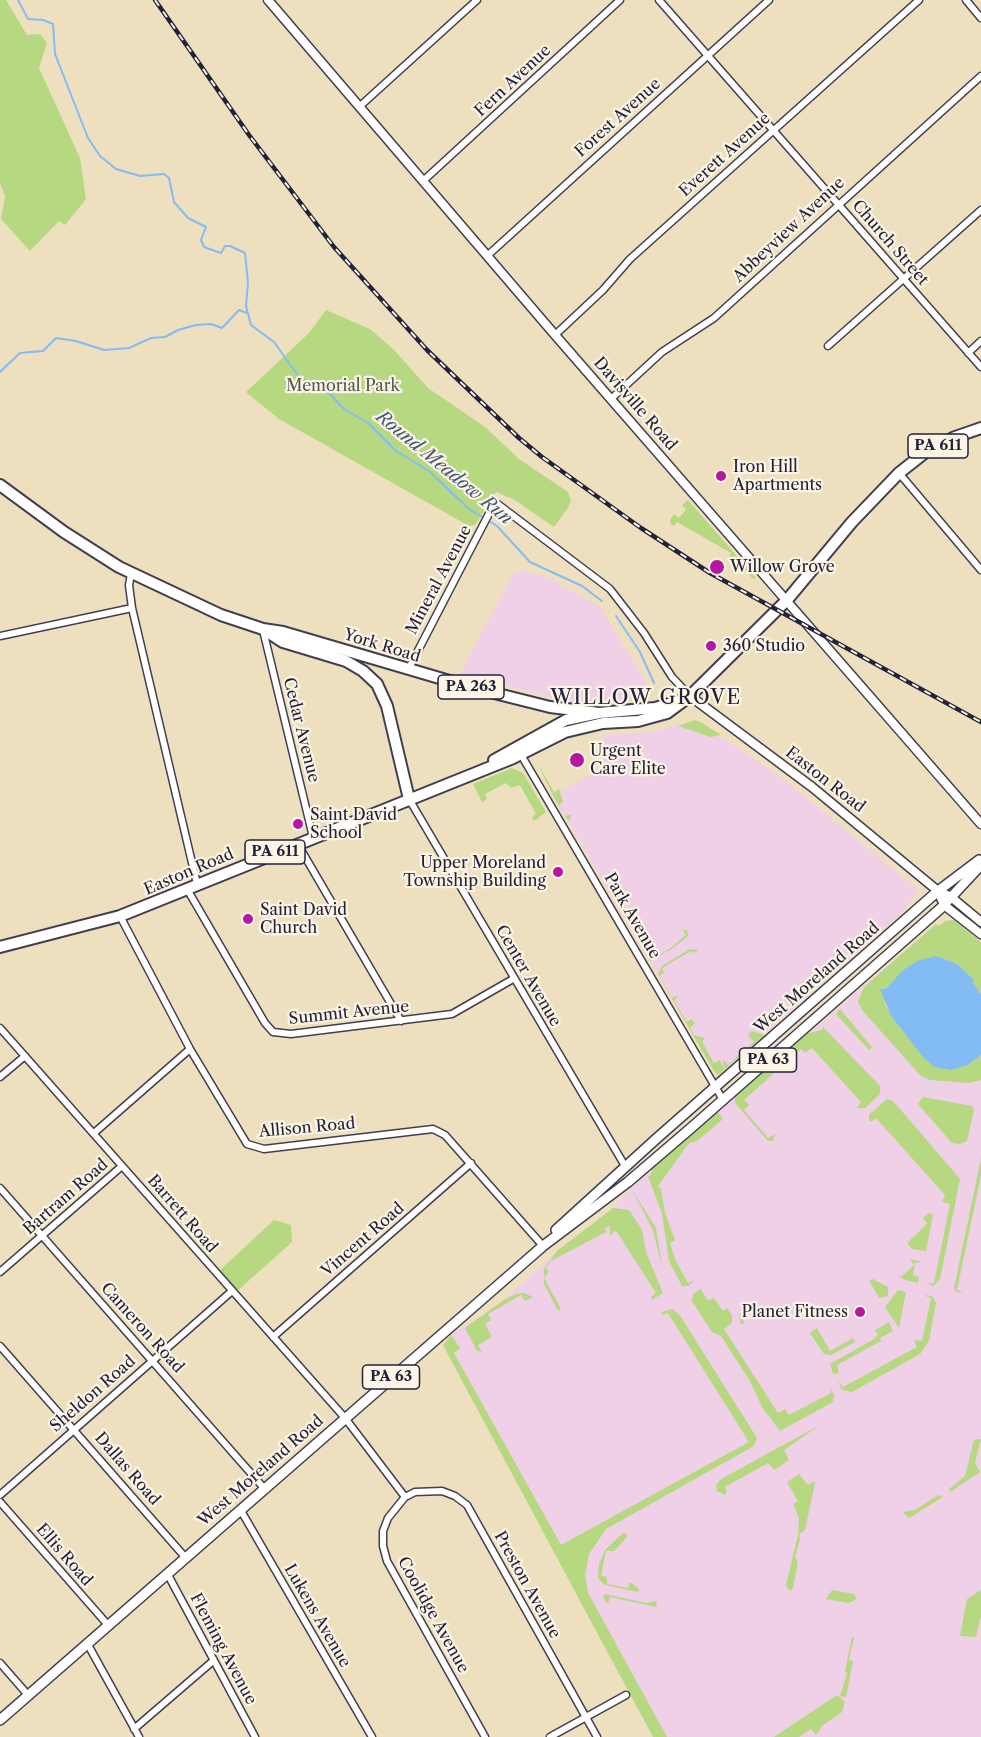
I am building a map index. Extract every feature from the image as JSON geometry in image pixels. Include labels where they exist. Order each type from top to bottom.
[{"type":"highway","name":"PA 611","points":[[690,696],[787,600],[883,488],[899,473],[927,451],[955,437],[981,428]]},
{"type":"highway","name":"York Road","points":[[0,485],[63,532],[131,574],[191,602],[263,629],[283,632],[408,671],[550,707],[599,713]]},
{"type":"highway","name":"York Road","points":[[263,629],[283,642],[346,662],[363,671],[377,684],[387,706],[409,799]]},
{"type":"highway","name":"Easton Road","points":[[519,751],[566,720],[599,713],[654,708],[690,696]]},
{"type":"highway","name":"Easton Road","points":[[0,947],[120,916],[297,843],[452,783],[565,732],[603,723],[656,717],[673,710],[690,696]]},
{"type":"main road","name":"West Moreland Road","points":[[543,1246],[563,1222],[625,1166],[938,891],[981,859]]},
{"type":"main road","name":"West Moreland Road","points":[[0,1719],[263,1487],[543,1246],[628,1182],[723,1100],[944,905],[981,865]]},
{"type":"street","points":[[359,107],[477,0]]},
{"type":"street","name":"Fern Avenue","points":[[423,181],[620,0]]},
{"type":"street","name":"Church Street","points":[[659,0],[981,367]]},
{"type":"street","name":"Forest Avenue","points":[[487,256],[769,0]]},
{"type":"street","name":"Everett Avenue","points":[[555,335],[603,290],[630,259],[919,0]]},
{"type":"street","points":[[966,0],[981,18]]},
{"type":"street","name":"Davisville Road","points":[[274,2],[359,107],[487,256],[981,824]]},
{"type":"street","name":"Abbeyview Avenue","points":[[611,399],[662,352],[714,318],[981,75]]},
{"type":"street","points":[[828,346],[981,210]]},
{"type":"street","points":[[968,353],[981,341]]},
{"type":"street","points":[[899,473],[981,570]]},
{"type":"street","name":"Mineral Avenue","points":[[408,671],[495,502],[610,589],[633,616],[672,677],[690,696]]},
{"type":"street","name":"Summit Avenue","points":[[131,574],[129,585],[132,608],[180,813],[192,887],[265,1023],[273,1032],[291,1034],[452,1014],[513,978]]},
{"type":"street","points":[[0,636],[132,608]]},
{"type":"street","name":"Cedar Avenue","points":[[263,629],[313,837]]},
{"type":"street","name":"Easton Road","points":[[690,696],[812,787],[938,891],[951,897],[981,922]]},
{"type":"street","name":"Park Avenue","points":[[519,751],[723,1100]]},
{"type":"street","name":"Center Avenue","points":[[409,799],[625,1166]]},
{"type":"street","points":[[297,843],[401,1021]]},
{"type":"street","name":"Easton Road","points":[[938,891],[944,905],[981,934]]},
{"type":"street","name":"Allison Road","points":[[120,916],[190,1049],[240,1136],[256,1148],[433,1129],[446,1135],[543,1246]]},
{"type":"street","name":"Barrett Road","points":[[0,1028],[345,1418]]},
{"type":"street","name":"Bartram Road","points":[[94,1133],[190,1049]]},
{"type":"street","points":[[0,1077],[25,1056]]},
{"type":"street","name":"Vincent Road","points":[[273,1337],[471,1163]]},
{"type":"street","name":"Bartram Road","points":[[0,1272],[122,1166]]},
{"type":"street","name":"Cameron Road","points":[[0,1188],[263,1487]]},
{"type":"street","name":"Sheldon Road","points":[[0,1495],[232,1292]]},
{"type":"street","name":"Dallas Road","points":[[0,1346],[75,1428],[185,1557]]},
{"type":"street","points":[[345,1418],[405,1497]]},
{"type":"street","name":"Preston Avenue","points":[[405,1497],[429,1490],[442,1491],[455,1496],[467,1505],[597,1737]]},
{"type":"street","name":"Coolidge Avenue","points":[[405,1497],[388,1518],[383,1531],[387,1561],[485,1737]]},
{"type":"street","name":"Ellis Road","points":[[0,1502],[108,1625]]},
{"type":"street","name":"Lukens Avenue","points":[[240,1509],[372,1737]]},
{"type":"street","name":"Fleming Avenue","points":[[167,1573],[255,1737]]},
{"type":"street","points":[[86,1642],[139,1737]]},
{"type":"street","points":[[134,1729],[213,1661]]},
{"type":"street","points":[[0,1663],[28,1695]]},
{"type":"street","points":[[550,1737],[626,1695]]},
{"type":"shaded area","points":[[523,571],[544,576],[600,607],[647,683],[633,700],[578,704],[460,674],[513,574]]},
{"type":"shaded area","points":[[695,720],[777,774],[919,890],[902,913],[718,1075],[553,796],[604,767],[602,735],[651,732]]},
{"type":"shaded area","points":[[954,920],[981,942],[981,1737],[653,1737],[443,1345],[451,1335],[504,1300],[557,1251],[613,1208],[654,1164],[806,1030],[809,1033],[813,1030],[936,924],[938,926],[946,921]]},
{"type":"green space","points":[[0,0],[6,0],[27,35],[40,34],[47,43],[39,68],[80,158],[86,199],[65,225],[59,221],[30,251],[1,219],[5,196],[0,183]]},
{"type":"green space","name":"Memorial Park","points":[[326,310],[370,329],[394,350],[428,388],[485,427],[519,459],[568,492],[571,501],[554,527],[515,500],[496,492],[475,525],[469,526],[279,419],[246,392],[309,333]]},
{"type":"green space","points":[[688,500],[756,578],[754,579],[728,559],[731,553],[677,522],[674,526],[671,525],[670,520],[674,514],[679,518],[686,510],[682,505]]},
{"type":"green space","points":[[695,720],[721,735],[711,737],[678,726]]},
{"type":"green space","points":[[537,762],[554,792],[559,789],[563,802],[559,805],[564,813],[553,796]]},
{"type":"green space","points":[[512,768],[523,773],[546,812],[534,821],[532,817],[536,814],[520,785],[511,788],[506,783],[485,794],[487,799],[482,802],[473,784]]},
{"type":"green space","points":[[954,920],[981,942],[981,994],[973,983],[974,980],[957,964],[936,956],[887,989],[882,987],[886,1007],[899,1027],[929,1062],[968,1065],[981,1055],[981,1080],[969,1083],[930,1080],[920,1075],[863,1011],[858,1002],[864,987],[936,924],[938,926],[946,921]]},
{"type":"green space","points":[[683,930],[687,930],[688,936],[673,948],[650,961],[646,955],[653,952],[656,957],[672,947],[686,935]]},
{"type":"green space","points":[[690,949],[699,950],[693,953],[691,951],[662,968],[664,973],[659,976],[672,998],[679,995],[674,1001],[687,1022],[692,1019],[695,1024],[690,1027],[694,1035],[705,1038],[702,1042],[714,1063],[720,1060],[724,1070],[718,1075],[714,1071],[658,975],[662,966]]},
{"type":"green space","points":[[840,1009],[872,1047],[869,1050],[836,1014]]},
{"type":"green space","points":[[823,1027],[880,1086],[880,1094],[865,1108],[857,1108],[861,1102],[812,1048],[805,1053],[801,1049],[744,1100],[749,1105],[744,1110],[768,1138],[775,1134],[773,1141],[768,1141],[735,1103],[735,1093],[806,1030],[809,1033],[822,1030]]},
{"type":"green space","points":[[752,1031],[765,1035],[724,1070],[723,1059],[728,1065],[754,1042],[748,1035]]},
{"type":"green space","points":[[923,1097],[972,1106],[974,1110],[967,1141],[960,1144],[952,1143],[918,1104]]},
{"type":"green space","points":[[887,1099],[893,1101],[960,1179],[940,1279],[933,1286],[927,1283],[934,1283],[950,1204],[942,1202],[945,1195],[876,1118],[871,1122],[869,1120],[869,1115]]},
{"type":"green space","points":[[713,1112],[719,1113],[723,1119],[697,1141],[689,1143],[658,1186],[661,1189],[665,1213],[675,1240],[670,1243],[675,1259],[688,1283],[695,1280],[688,1286],[682,1286],[669,1261],[662,1213],[648,1176],[652,1171],[650,1169]]},
{"type":"green space","points":[[981,1158],[981,1175],[957,1290],[963,1293],[956,1292],[954,1288]]},
{"type":"green space","points":[[632,1190],[656,1228],[662,1267],[653,1230]]},
{"type":"green space","points":[[613,1208],[629,1210],[642,1230],[646,1252],[663,1293],[652,1300],[651,1297],[656,1293],[617,1232],[614,1231],[610,1237],[610,1226],[605,1228],[606,1232],[551,1261],[546,1268],[548,1272],[544,1278],[544,1269],[557,1251]]},
{"type":"green space","points":[[929,1213],[933,1215],[926,1251],[912,1249],[907,1243],[927,1224],[923,1218]]},
{"type":"green space","points":[[274,1220],[291,1225],[292,1242],[235,1293],[218,1272]]},
{"type":"green space","points":[[910,1259],[922,1262],[915,1263],[913,1275],[919,1277],[918,1283],[905,1280],[895,1274],[901,1277],[914,1265]]},
{"type":"green space","points":[[544,1278],[561,1309],[558,1311],[544,1284]]},
{"type":"green space","points":[[873,1279],[888,1287],[888,1296],[879,1298],[869,1280]]},
{"type":"green space","points":[[701,1289],[707,1300],[714,1298],[723,1311],[727,1308],[732,1315],[732,1323],[724,1329],[778,1413],[785,1409],[789,1415],[831,1393],[829,1386],[834,1395],[833,1402],[780,1431],[762,1407],[750,1381],[721,1336],[712,1332],[692,1301],[693,1294]]},
{"type":"green space","points":[[898,1290],[906,1292],[899,1328],[885,1307]]},
{"type":"green space","points":[[524,1293],[533,1297],[525,1301],[521,1295],[488,1314],[491,1320],[485,1324],[492,1337],[478,1345],[482,1352],[477,1351],[465,1328],[504,1300]]},
{"type":"green space","points":[[925,1296],[933,1297],[936,1303],[929,1341],[920,1354],[852,1392],[842,1390],[838,1381],[843,1387],[917,1347],[914,1340],[922,1341],[931,1298]]},
{"type":"green space","points":[[756,1306],[771,1308],[762,1314],[758,1309],[742,1317],[744,1323],[741,1325],[739,1315]]},
{"type":"green space","points":[[672,1309],[679,1314],[757,1438],[754,1446],[606,1529],[589,1554],[585,1575],[588,1593],[667,1737],[653,1737],[443,1345],[451,1335],[460,1348],[454,1353],[561,1545],[749,1442],[668,1313],[662,1315],[662,1312]]},
{"type":"green space","points":[[889,1322],[893,1331],[880,1338],[881,1341],[837,1365],[839,1373],[833,1374],[830,1364],[874,1339],[878,1335],[875,1330]]},
{"type":"green space","points":[[817,1328],[830,1351],[853,1338],[855,1342],[831,1355],[824,1354],[810,1333]]},
{"type":"green space","points":[[820,1425],[784,1450],[789,1460],[774,1470],[768,1463],[725,1487],[727,1492],[725,1495],[717,1491],[716,1485],[721,1479]]},
{"type":"green space","points":[[981,1439],[975,1463],[980,1472],[950,1492],[949,1489],[965,1476],[974,1440]]},
{"type":"green space","points":[[799,1474],[808,1485],[814,1481],[815,1483],[805,1530],[799,1534],[800,1539],[795,1557],[798,1562],[793,1588],[790,1591],[786,1585],[798,1535],[799,1518],[793,1504],[798,1501],[787,1482]]},
{"type":"green space","points":[[938,1495],[943,1497],[909,1518],[903,1512],[915,1510]]},
{"type":"green space","points":[[623,1533],[626,1533],[627,1537],[614,1551],[606,1551],[601,1576],[607,1577],[607,1584],[628,1588],[630,1582],[639,1589],[638,1592],[605,1585],[598,1578],[599,1564],[605,1550]]},
{"type":"green space","points":[[832,1590],[854,1594],[857,1599],[849,1603],[826,1599]]},
{"type":"green space","points":[[981,1590],[981,1616],[976,1637],[960,1636],[967,1599]]},
{"type":"green space","points":[[605,1594],[646,1603],[657,1601],[656,1607],[610,1597],[608,1604],[603,1597]]},
{"type":"green space","points":[[852,1637],[854,1638],[849,1660],[853,1661],[846,1697],[840,1696],[847,1674],[845,1671]]},
{"type":"green space","points":[[837,1695],[845,1702],[842,1712],[823,1725],[816,1735],[811,1729],[799,1737],[774,1737]]},
{"type":"water","points":[[936,956],[957,964],[974,980],[973,983],[981,994],[981,1055],[968,1065],[951,1070],[934,1067],[923,1057],[891,1016],[880,989],[887,988],[902,971],[917,961]]},
{"type":"waterway","name":"Round Meadow Run","points":[[18,0],[28,19],[43,20],[53,24],[55,54],[88,138],[100,156],[116,169],[140,176],[164,174],[169,178],[174,202],[188,218],[206,227],[201,240],[204,247],[221,253],[225,246],[230,246],[245,253],[248,283],[246,306],[251,325],[274,342],[299,377],[327,391],[344,409],[368,423],[396,451],[429,471],[469,509],[497,526],[530,562],[582,586],[602,601]]},
{"type":"waterway","points":[[0,372],[20,353],[43,351],[56,338],[76,341],[104,350],[129,348],[151,338],[165,337],[178,330],[196,325],[211,324],[222,328],[239,310],[247,313]]},
{"type":"waterway","name":"Round Meadow Run","points":[[616,616],[640,652],[654,683]]},
{"type":"railway","points":[[155,0],[249,135],[334,247],[427,350],[519,438],[641,528],[710,573],[981,722]]},
{"type":"place","name":"Iron Hill Apartments","points":[[721,476]]},
{"type":"place","name":"Willow Grove","points":[[717,567]]},
{"type":"place","name":"360 Studio","points":[[711,646]]},
{"type":"place","name":"Urgent Care Elite","points":[[577,760]]},
{"type":"place","name":"Saint David School","points":[[298,824]]},
{"type":"place","name":"Upper Moreland Township Building","points":[[558,872]]},
{"type":"place","name":"Saint David Church","points":[[248,919]]},
{"type":"place","name":"Planet Fitness","points":[[860,1312]]},
{"type":"district","name":"WILLOW GROVE","points":[[646,698]]}]
